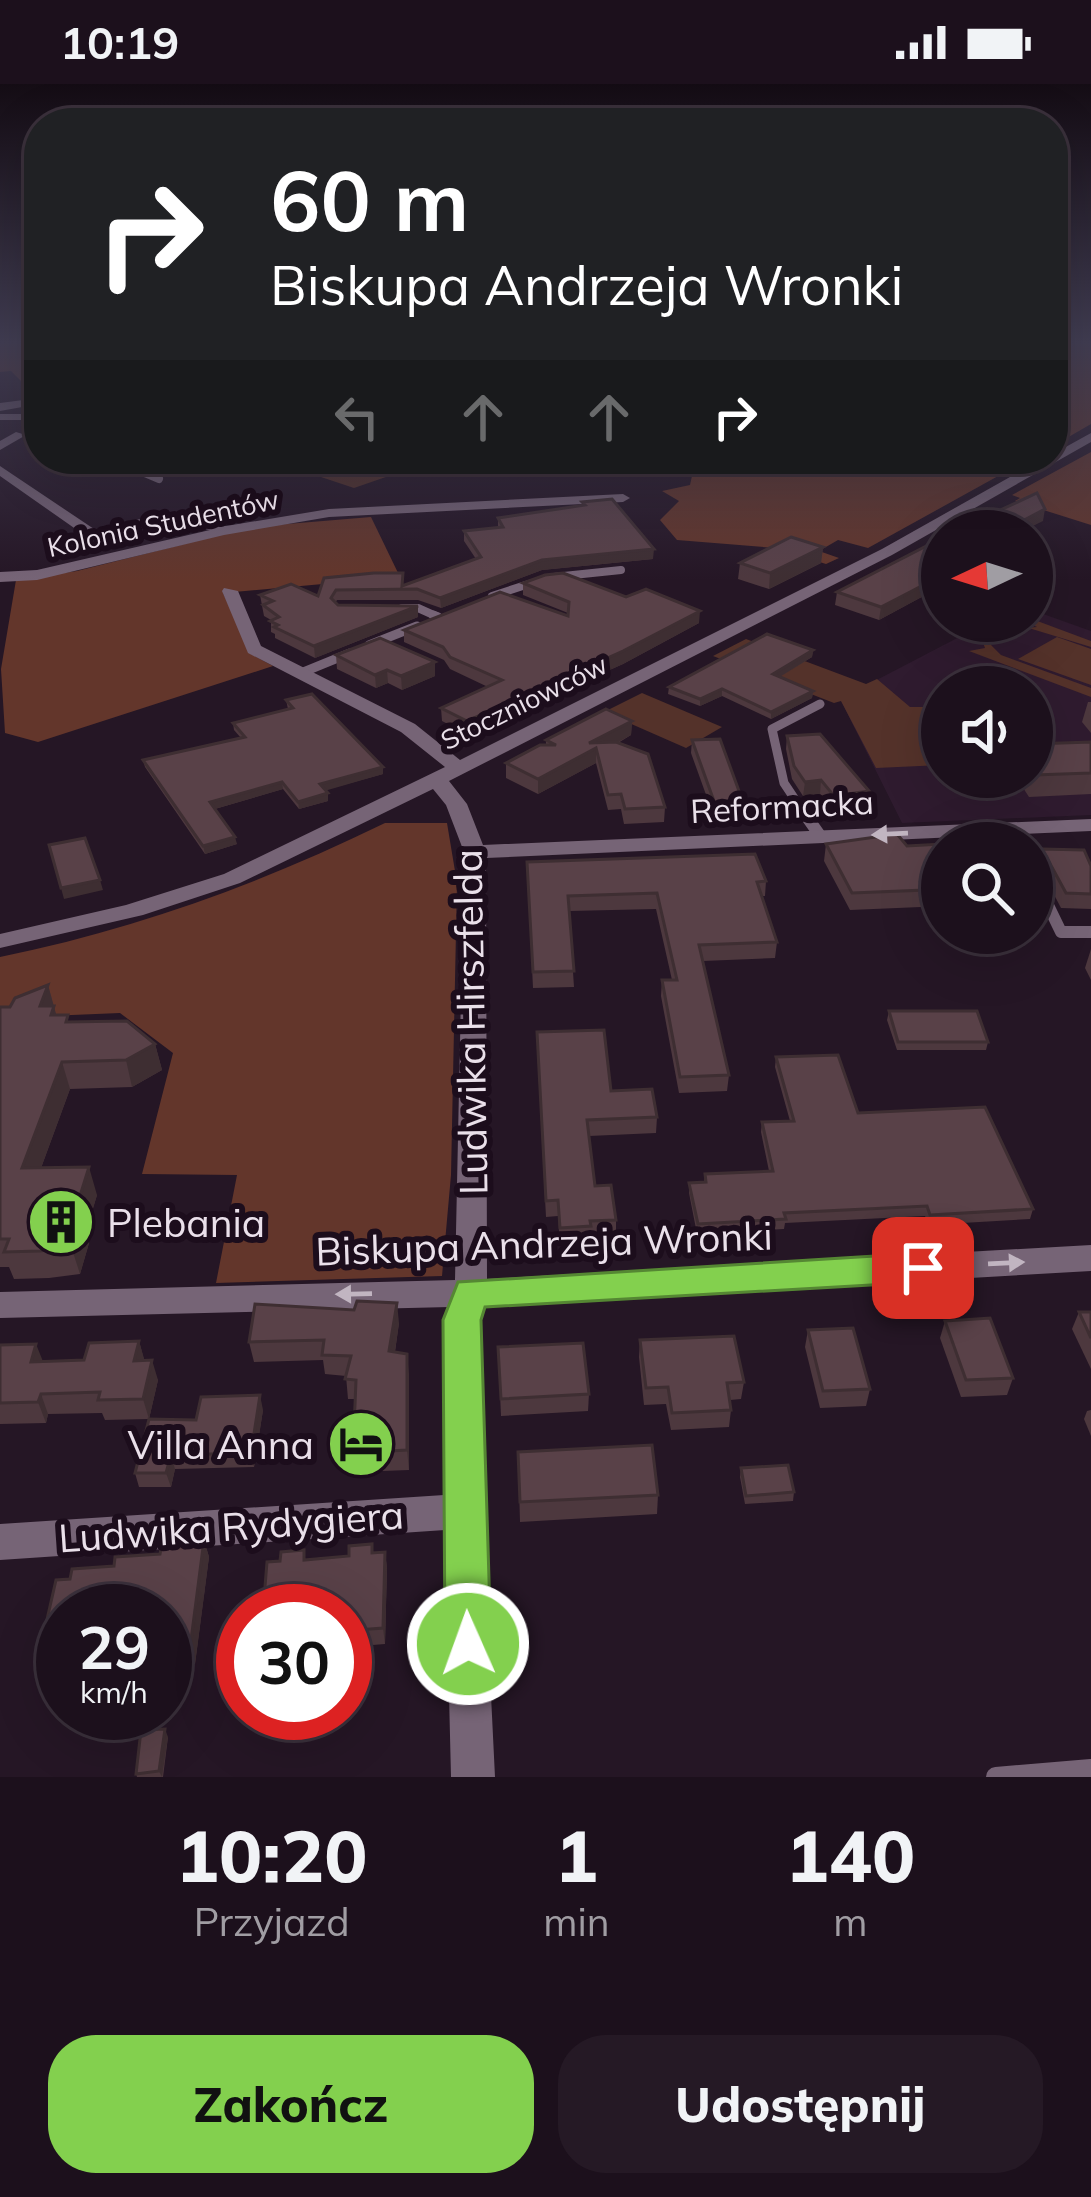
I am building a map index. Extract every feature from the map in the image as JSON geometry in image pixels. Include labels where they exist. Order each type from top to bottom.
[{"type":"street","points":[[0,446],[20,435]]},
{"type":"street","points":[[0,470],[92,534],[178,519],[207,521],[224,531]]},
{"type":"street","name":"Stoczniowców","points":[[0,941],[116,918],[266,866],[866,562],[1026,474]]},
{"type":"street","name":"Kolonia Studentów","points":[[0,578],[37,575],[224,531],[329,513],[623,498]]},
{"type":"street","points":[[230,591],[254,649],[407,728],[458,768]]},
{"type":"street","name":"Ludwika Hirszfelda","points":[[436,779],[456,804],[475,852],[471,1293],[462,1320],[473,1777]]},
{"type":"street","name":"Reformacka","points":[[1053,830],[1091,825]]},
{"type":"street","name":"Reformacka","points":[[475,852],[921,836]]},
{"type":"street","name":"Biskupa Andrzeja Wronki","points":[[0,1305],[471,1293],[1091,1258]]},
{"type":"street","name":"Ludwika Rydygiera","points":[[0,1542],[463,1511]]},
{"type":"lane","points":[[148,474],[160,479]]},
{"type":"lane","points":[[478,602],[543,578],[621,570]]},
{"type":"lane","points":[[499,594],[520,602]]},
{"type":"lane","points":[[379,608],[418,608],[438,617]]},
{"type":"lane","points":[[301,673],[458,609]]},
{"type":"lane","points":[[380,641],[400,650]]},
{"type":"lane","points":[[820,704],[772,729],[784,783],[821,837]]},
{"type":"lane","points":[[1053,915],[1061,932],[1091,932]]},
{"type":"lane","points":[[996,1777],[1091,1769]]},
{"type":"shaded area","points":[[1068,422],[1091,424],[1068,437]]},
{"type":"shaded area","points":[[1091,452],[1091,525],[1015,501],[1020,498],[1012,495],[1051,474],[1068,474],[1068,465]]},
{"type":"shaded area","points":[[312,474],[395,474],[354,488]]},
{"type":"shaded area","points":[[696,474],[1002,474],[937,510],[921,510],[921,519],[868,548],[838,540],[819,551],[839,558],[826,564],[775,548],[677,540],[660,520],[679,501],[662,491],[690,485]]},
{"type":"shaded area","points":[[371,517],[400,577],[223,593],[251,654],[273,666],[38,742],[5,733],[1,669],[16,580],[77,571],[252,527]]},
{"type":"shaded area","points":[[1053,617],[1091,631],[1091,815],[902,823],[840,699],[950,642],[1053,642]]},
{"type":"shaded area","points":[[1053,627],[1091,641],[1091,647],[1053,635]]},
{"type":"shaded area","points":[[746,639],[866,684],[877,679],[910,707],[921,707],[921,766],[876,768],[841,701],[834,703],[713,656]]},
{"type":"shaded area","points":[[1053,639],[1091,649],[1091,685],[1053,671],[1053,666],[1018,659]]},
{"type":"shaded area","points":[[983,642],[992,642],[1001,655],[1031,666],[1009,666],[969,651],[985,648]]},
{"type":"shaded area","points":[[1053,674],[1091,688],[1091,697],[1053,683]]},
{"type":"shaded area","points":[[642,693],[722,727],[686,748],[604,712]]},
{"type":"shaded area","points":[[385,823],[447,823],[457,883],[451,1175],[442,1276],[216,1283],[237,1175],[142,1174],[173,1053],[120,1013],[0,1018],[0,957],[100,933],[197,902]]},
{"type":"building","points":[[1037,493],[1045,509],[1043,510],[1000,510]]},
{"type":"building","points":[[612,499],[654,549],[542,560],[440,598],[417,589],[336,590],[331,598],[338,605],[418,606],[314,646],[274,627],[278,625],[270,621],[279,617],[263,605],[273,601],[260,595],[291,584],[318,596],[324,578],[374,573],[403,573],[402,586],[481,557],[464,531],[503,527],[498,518]]},
{"type":"building","points":[[791,537],[823,547],[770,573],[740,563]]},
{"type":"building","points":[[921,549],[921,586],[881,607],[837,592]]},
{"type":"building","points":[[563,573],[626,597],[646,589],[700,611],[467,721],[441,708],[502,680],[404,630],[500,592],[568,616],[569,602],[523,583]]},
{"type":"building","points":[[767,634],[813,650],[773,674],[813,691],[771,712],[722,689],[700,699],[669,687]]},
{"type":"building","points":[[380,638],[435,662],[401,676],[387,670],[375,675],[336,655]]},
{"type":"building","points":[[312,694],[383,767],[320,784],[328,793],[298,802],[282,782],[210,802],[235,837],[203,846],[143,760],[245,737],[233,723],[293,708],[286,700]]},
{"type":"building","points":[[606,709],[632,721],[589,743],[616,742],[648,754],[665,807],[625,809],[621,794],[608,795],[596,748],[538,779],[506,763],[540,745],[556,745],[546,740]]},
{"type":"building","points":[[820,734],[869,791],[834,796],[821,780],[805,782],[794,766],[787,736]]},
{"type":"building","points":[[720,739],[743,802],[715,804],[692,740]]},
{"type":"building","points":[[1091,742],[1091,773],[1053,774],[1053,743]]},
{"type":"building","points":[[897,834],[907,846],[921,845],[921,890],[852,893],[826,844]]},
{"type":"building","points":[[85,838],[100,880],[61,888],[49,845]]},
{"type":"building","points":[[1053,849],[1084,850],[1091,866],[1091,894],[1066,893],[1053,869]]},
{"type":"building","points":[[755,854],[766,881],[757,882],[777,942],[699,945],[729,1075],[680,1077],[662,980],[677,980],[657,893],[568,896],[574,971],[533,972],[527,862]]},
{"type":"building","points":[[48,985],[40,1006],[54,1006],[51,1015],[68,1015],[66,1022],[127,1021],[155,1044],[126,1060],[62,1062],[22,1168],[89,1167],[74,1215],[81,1215],[71,1246],[4,1252],[9,1239],[0,1239],[0,1007],[10,1007],[15,998]]},
{"type":"building","points":[[889,1011],[977,1011],[988,1042],[898,1042]]},
{"type":"building","points":[[604,1030],[611,1091],[652,1089],[657,1117],[587,1120],[595,1186],[611,1185],[616,1220],[560,1228],[558,1200],[546,1201],[537,1032]]},
{"type":"building","points":[[838,1055],[858,1113],[985,1107],[1033,1209],[930,1215],[927,1206],[784,1213],[786,1219],[698,1224],[689,1183],[706,1182],[705,1174],[773,1171],[762,1122],[794,1121],[776,1057]]},
{"type":"building","points":[[357,1301],[397,1303],[389,1351],[407,1354],[407,1450],[353,1453],[356,1380],[345,1379],[351,1356],[322,1355],[324,1340],[249,1342],[255,1304],[354,1310]]},
{"type":"building","points":[[1079,1312],[1091,1312],[1091,1338]]},
{"type":"building","points":[[990,1318],[1013,1378],[966,1380],[945,1321]]},
{"type":"building","points":[[853,1328],[870,1389],[823,1391],[808,1330]]},
{"type":"building","points":[[734,1336],[744,1382],[727,1383],[731,1410],[672,1413],[668,1387],[646,1388],[640,1340]]},
{"type":"building","points":[[139,1341],[134,1361],[152,1360],[143,1399],[98,1400],[100,1392],[41,1394],[38,1402],[0,1403],[0,1345],[36,1344],[31,1362],[84,1360],[89,1343]]},
{"type":"building","points":[[583,1343],[589,1394],[501,1399],[498,1347]]},
{"type":"building","points":[[260,1395],[251,1453],[171,1455],[166,1473],[135,1473],[149,1419],[196,1420],[201,1397]]},
{"type":"building","points":[[652,1445],[658,1495],[520,1502],[518,1452]]},
{"type":"building","points":[[788,1465],[794,1492],[746,1496],[741,1468]]},
{"type":"building","points":[[204,1540],[192,1633],[192,1584],[55,1584],[70,1579],[72,1569],[114,1566],[115,1557],[160,1554],[162,1544]]},
{"type":"building","points":[[372,1544],[372,1553],[385,1552],[383,1628],[372,1629],[372,1584],[265,1584],[267,1562],[280,1561],[281,1552],[304,1550],[304,1560],[349,1556],[349,1546]]},
{"type":"building","points":[[140,1740],[163,1740],[159,1771],[136,1774]]},
{"type":"place","name":"Plebania","points":[[61,1222]]},
{"type":"place","name":"Villa Anna","points":[[361,1444]]},
{"type":"route","points":[[468,1644],[462,1320],[471,1293],[923,1268]]}]
